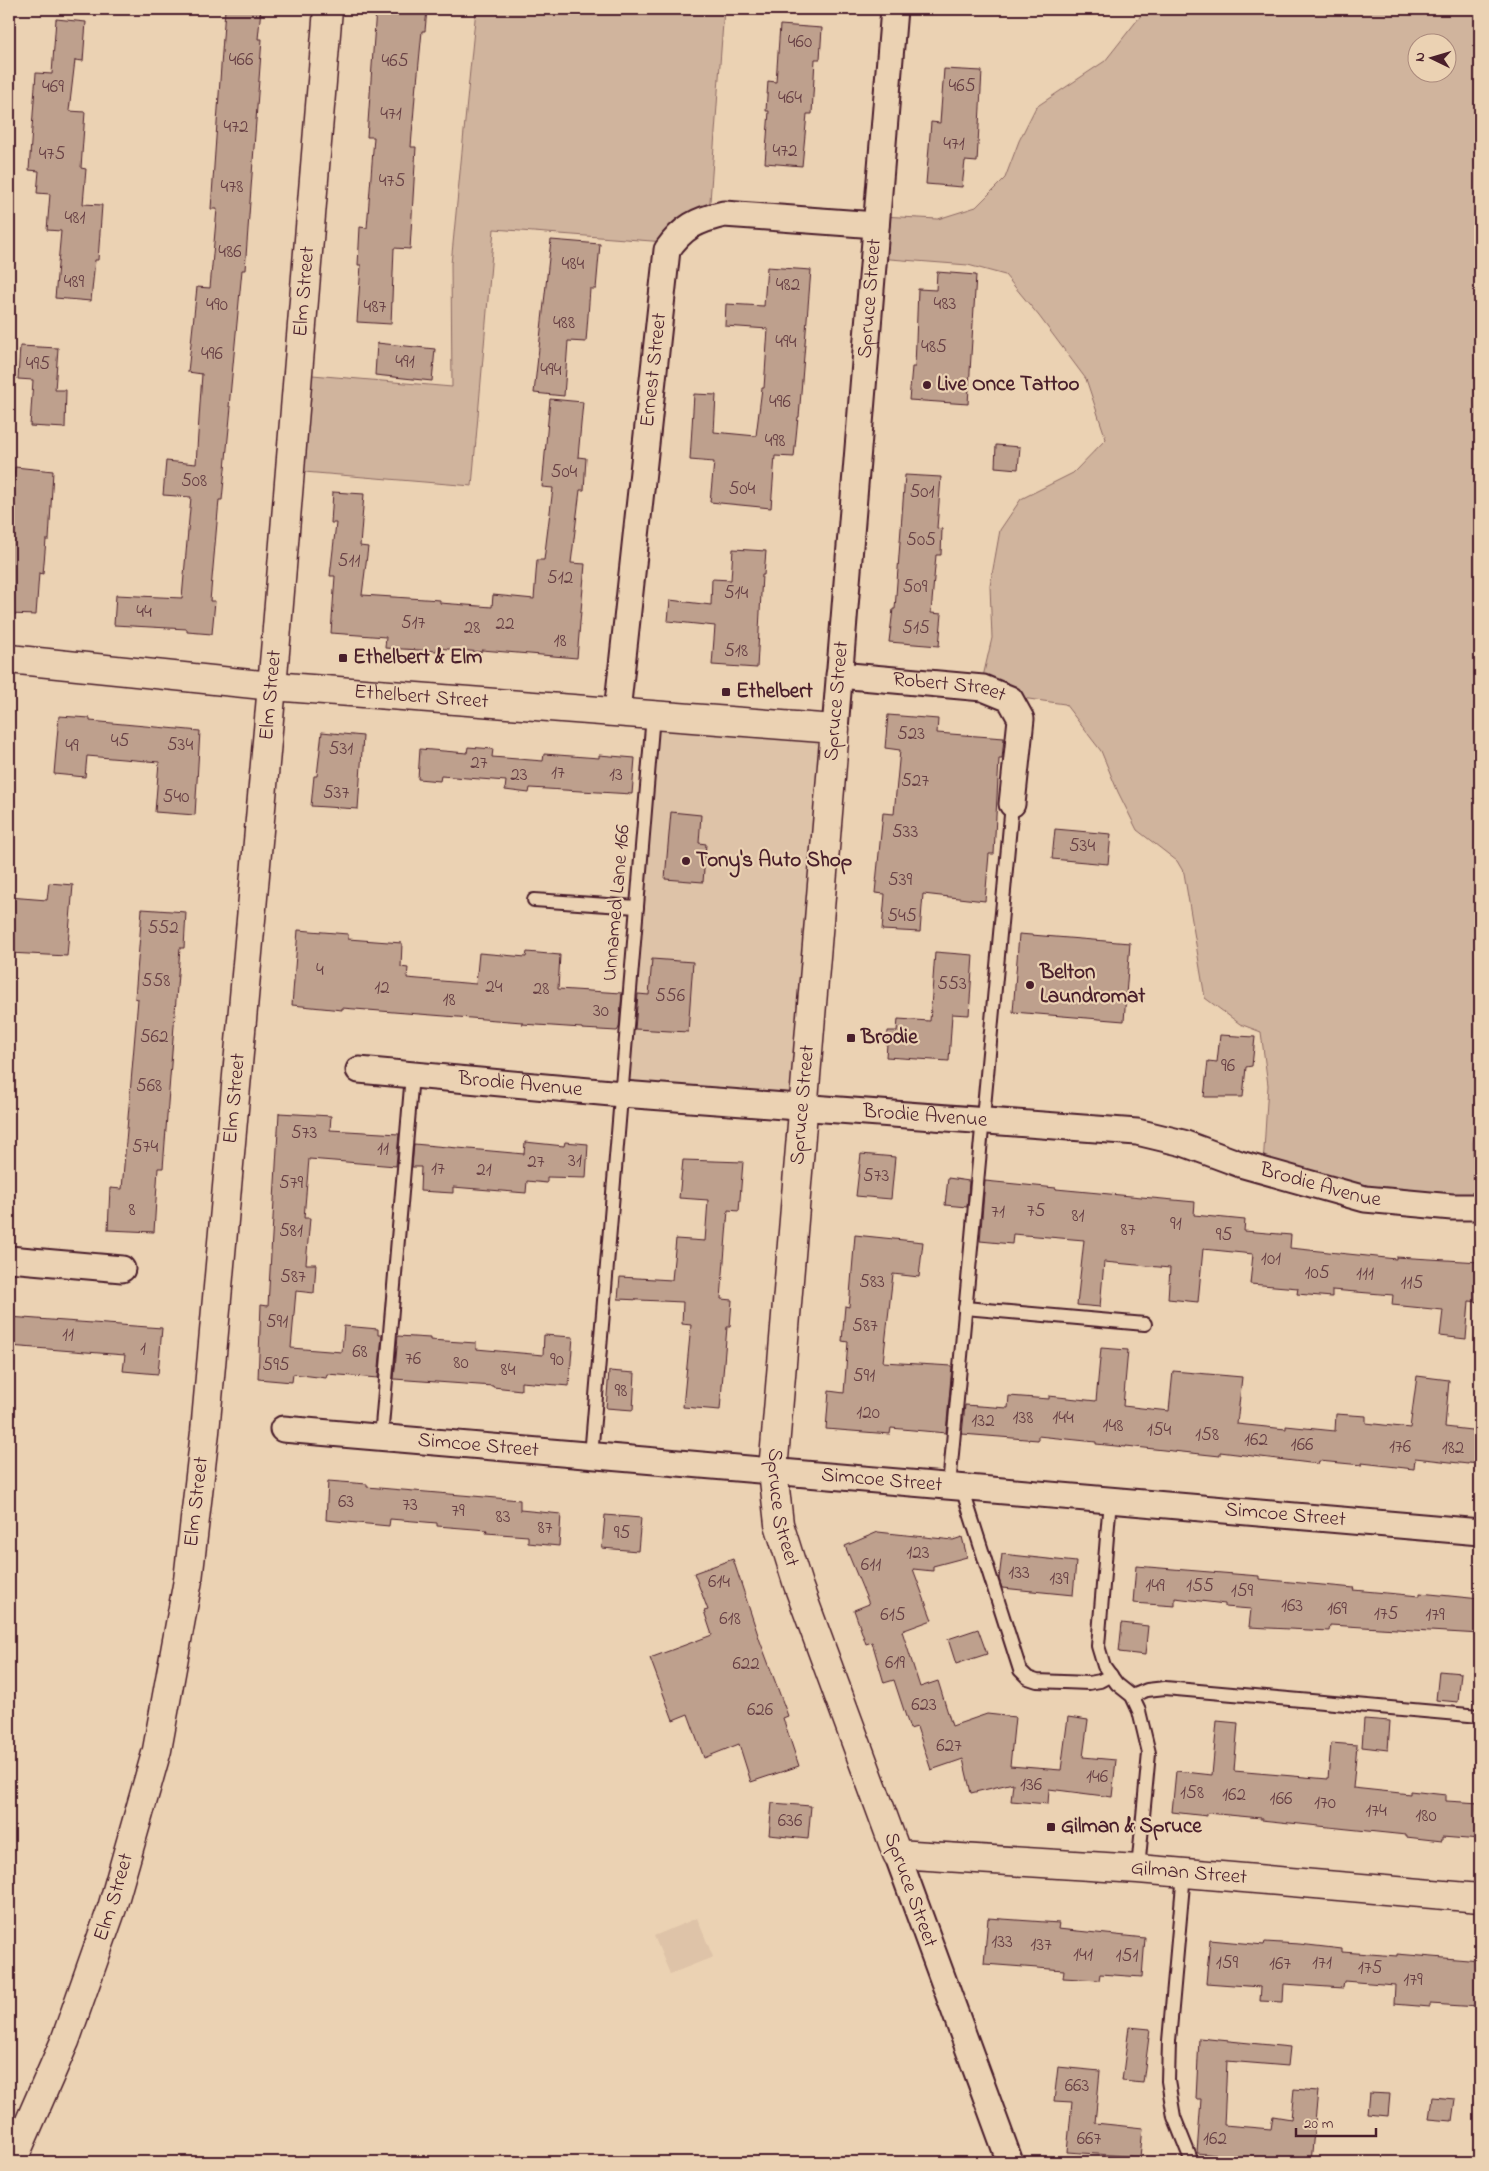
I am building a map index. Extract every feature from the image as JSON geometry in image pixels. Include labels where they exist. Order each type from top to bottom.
[{"type":"street","name":"Elm Street","points":[[12,2162],[65,2041],[112,1908],[157,1750],[188,1580],[205,1432],[272,686],[328,9]]},
{"type":"street","name":"Spruce Street","points":[[894,9],[773,1471],[779,1524],[798,1584],[1010,2162]]},
{"type":"street","name":"Ernest Street","points":[[617,712],[667,250],[678,234],[702,219],[724,214],[876,225]]},
{"type":"street","name":"Ethelbert Street","points":[[9,659],[272,686],[835,728]]},
{"type":"street","name":"Robert Street","points":[[839,675],[983,688],[1010,698],[1021,719],[1012,804]]},
{"type":"street","name":"Brodie Avenue","points":[[359,1070],[622,1094],[1137,1132],[1184,1143],[1240,1164],[1364,1199],[1452,1207],[1480,1207]]},
{"type":"street","points":[[9,1259],[122,1269]]},
{"type":"street","name":"Simcoe Street","points":[[283,1429],[1480,1532]]},
{"type":"street","name":"Gilman Street","points":[[897,1854],[1138,1869],[1480,1898]]},
{"type":"lane","name":"Unnamed Lane 166","points":[[591,1456],[653,715]]},
{"type":"lane","points":[[1012,804],[965,1308],[955,1487],[1020,1670],[1028,1678],[1037,1681],[1089,1683],[1100,1681],[1111,1675]]},
{"type":"lane","points":[[534,900],[637,907]]},
{"type":"lane","points":[[381,1438],[412,1075]]},
{"type":"lane","points":[[965,1308],[1144,1324]]},
{"type":"lane","points":[[1110,1500],[1098,1646],[1104,1666],[1117,1684],[1132,1696],[1139,1711],[1149,1753],[1138,1869]]},
{"type":"lane","points":[[1132,1696],[1147,1690],[1165,1688],[1480,1716]]},
{"type":"lane","points":[[1184,1873],[1169,2041],[1168,2081],[1174,2117],[1192,2162]]},
{"type":"shaded area","points":[[476,9],[724,9],[709,215],[665,242],[494,229],[472,486],[292,471],[301,374],[452,387],[451,264]]},
{"type":"shaded area","points":[[1146,9],[1480,9],[1480,1097],[1473,1143],[1474,1202],[1450,1204],[1263,1166],[1268,1085],[1261,1032],[1240,1024],[1205,998],[1184,873],[1177,861],[1137,830],[1118,792],[1101,751],[1065,704],[1014,697],[982,681],[992,638],[990,586],[1000,530],[1021,499],[1073,473],[1106,439],[1086,379],[1039,316],[1005,275],[968,265],[877,258],[881,216],[938,219],[976,207],[1005,178],[1019,141],[1036,107],[1105,61]]},
{"type":"shaded area","points":[[656,717],[831,731],[801,1105],[624,1092]]},
{"type":"shaded area","points":[[697,1918],[713,1957],[670,1974],[654,1936]]},
{"type":"building","points":[[225,9],[261,9],[258,39],[262,39],[245,270],[242,270],[229,407],[231,407],[222,500],[219,500],[210,601],[215,601],[212,634],[187,632],[187,629],[114,625],[116,595],[182,598],[191,497],[163,495],[166,461],[196,464],[202,374],[188,372],[197,287],[210,288],[217,209],[211,209]]},
{"type":"building","points":[[376,9],[427,9],[425,31],[422,31],[411,147],[416,147],[410,249],[394,248],[391,324],[357,322],[361,265],[358,265],[360,227],[367,228],[374,137],[367,137]]},
{"type":"building","points":[[56,19],[86,22],[83,61],[75,60],[69,111],[85,112],[81,168],[86,169],[83,204],[102,205],[98,260],[95,260],[91,301],[55,298],[61,231],[47,230],[50,194],[37,193],[39,171],[29,170],[36,73],[52,74]]},
{"type":"building","points":[[780,25],[822,28],[820,59],[815,59],[812,114],[807,114],[802,166],[765,163],[769,111],[766,111],[768,81],[776,82]]},
{"type":"building","points":[[944,69],[982,71],[977,162],[965,161],[962,187],[926,184],[931,122],[940,123]]},
{"type":"building","points":[[551,240],[600,244],[596,289],[590,289],[586,342],[568,341],[564,396],[534,393]]},
{"type":"building","points":[[767,267],[811,270],[794,457],[775,456],[771,508],[710,502],[714,462],[690,460],[694,394],[716,395],[714,432],[756,436],[762,388],[764,388],[768,329],[725,326],[726,304],[764,306]]},
{"type":"building","points":[[937,272],[976,275],[968,404],[909,400],[912,367],[915,367],[918,289],[936,290]]},
{"type":"building","points":[[377,343],[435,349],[432,381],[375,375]]},
{"type":"building","points":[[20,346],[58,348],[55,390],[66,390],[65,428],[30,426],[33,380],[18,379]]},
{"type":"building","points":[[550,399],[583,402],[578,457],[586,458],[584,490],[580,490],[571,563],[585,564],[577,658],[482,650],[481,652],[437,648],[437,651],[385,648],[386,637],[331,633],[335,576],[330,576],[336,523],[331,523],[333,492],[364,494],[360,546],[368,547],[362,595],[440,600],[440,603],[492,607],[493,595],[534,599],[537,560],[544,560],[553,488],[542,487]]},
{"type":"building","points":[[996,445],[1020,447],[1018,469],[995,467]]},
{"type":"building","points":[[15,467],[53,471],[49,540],[46,540],[43,574],[39,573],[36,615],[9,614],[9,542]]},
{"type":"building","points":[[905,475],[941,477],[937,528],[942,529],[941,555],[936,555],[931,613],[942,614],[939,646],[889,642],[893,609],[895,609]]},
{"type":"building","points":[[733,549],[766,551],[764,575],[762,575],[757,668],[712,665],[715,626],[668,621],[670,600],[711,605],[712,579],[731,580]]},
{"type":"building","points":[[888,715],[938,719],[937,733],[1004,738],[1002,759],[999,759],[994,854],[989,854],[985,901],[923,894],[920,932],[882,930],[885,894],[875,893],[883,813],[894,814],[900,750],[885,748]]},
{"type":"building","points":[[59,716],[90,718],[90,721],[200,731],[195,815],[155,812],[159,762],[87,756],[85,777],[54,774]]},
{"type":"building","points":[[322,732],[363,736],[358,809],[311,806],[314,776],[317,776]]},
{"type":"building","points":[[468,747],[493,749],[492,757],[543,761],[544,754],[599,758],[599,755],[635,758],[632,794],[530,788],[529,793],[505,790],[506,781],[441,776],[440,781],[418,779],[420,749],[467,753]]},
{"type":"building","name":"Tony's Auto Shop","points":[[671,812],[701,815],[699,843],[706,844],[703,882],[665,879]]},
{"type":"building","points":[[1055,829],[1111,834],[1108,864],[1052,859]]},
{"type":"building","points":[[49,883],[73,885],[67,956],[9,953],[9,897],[47,900]]},
{"type":"building","points":[[142,909],[186,912],[184,948],[180,948],[163,1168],[158,1168],[154,1232],[108,1230],[110,1188],[122,1189],[138,999],[135,998]]},
{"type":"building","points":[[298,930],[348,934],[348,939],[402,943],[401,967],[408,968],[407,978],[476,984],[479,953],[526,957],[527,952],[560,955],[558,989],[622,993],[619,1028],[617,1031],[582,1029],[522,1024],[522,1022],[292,1005]]},
{"type":"building","points":[[1019,934],[1130,943],[1124,1021],[1013,1012]]},
{"type":"building","points":[[935,952],[973,955],[969,1015],[952,1014],[949,1061],[886,1057],[888,1031],[897,1031],[898,1019],[930,1021]]},
{"type":"building","points":[[652,959],[693,962],[688,1032],[635,1029],[638,994],[649,995]]},
{"type":"building","points":[[1220,1035],[1255,1037],[1252,1066],[1246,1067],[1243,1097],[1204,1097],[1208,1061],[1217,1062]]},
{"type":"building","points":[[279,1113],[331,1116],[330,1130],[399,1134],[396,1166],[309,1159],[304,1218],[310,1218],[306,1264],[316,1264],[314,1293],[296,1291],[291,1348],[342,1352],[344,1326],[378,1329],[378,1335],[382,1335],[378,1378],[327,1374],[326,1378],[293,1374],[292,1382],[258,1379],[261,1305],[268,1306]]},
{"type":"building","points":[[525,1142],[564,1146],[565,1142],[588,1144],[586,1178],[547,1177],[547,1183],[527,1181],[526,1193],[453,1187],[453,1193],[420,1191],[421,1167],[412,1167],[414,1144],[524,1154]]},
{"type":"building","points":[[861,1154],[895,1157],[891,1199],[856,1196]]},
{"type":"building","points":[[683,1160],[743,1162],[739,1211],[728,1210],[721,1299],[732,1300],[730,1327],[727,1327],[720,1410],[683,1407],[691,1325],[682,1324],[683,1302],[618,1299],[620,1277],[672,1280],[676,1239],[705,1241],[708,1200],[679,1198]]},
{"type":"building","points":[[948,1178],[969,1181],[967,1207],[945,1205]]},
{"type":"building","points":[[985,1181],[1195,1202],[1194,1215],[1245,1220],[1244,1231],[1291,1235],[1290,1248],[1396,1259],[1396,1257],[1480,1262],[1480,1302],[1469,1301],[1466,1339],[1440,1336],[1443,1310],[1392,1305],[1393,1295],[1332,1290],[1332,1297],[1297,1294],[1298,1288],[1250,1284],[1253,1254],[1203,1249],[1198,1302],[1168,1299],[1170,1268],[1104,1262],[1100,1307],[1077,1305],[1084,1240],[1013,1234],[1012,1244],[980,1241]]},
{"type":"building","points":[[855,1235],[923,1242],[919,1277],[893,1274],[883,1362],[952,1366],[946,1433],[891,1428],[890,1434],[826,1429],[829,1391],[844,1393],[848,1342],[842,1341],[845,1306],[849,1307]]},
{"type":"building","points":[[9,1317],[162,1328],[158,1374],[123,1371],[125,1355],[9,1346]]},
{"type":"building","points":[[544,1335],[573,1337],[569,1386],[521,1382],[521,1390],[493,1386],[394,1379],[398,1336],[476,1343],[476,1349],[543,1355]]},
{"type":"building","points":[[1101,1348],[1128,1350],[1123,1406],[1169,1411],[1173,1371],[1242,1377],[1237,1424],[1286,1429],[1286,1426],[1335,1431],[1336,1414],[1366,1416],[1366,1423],[1410,1428],[1417,1376],[1449,1380],[1445,1427],[1480,1431],[1480,1464],[1415,1458],[1414,1469],[1362,1463],[1362,1465],[1319,1461],[1318,1464],[1220,1452],[1220,1456],[1096,1444],[1096,1442],[1038,1436],[1038,1440],[962,1434],[965,1405],[1008,1408],[1009,1396],[1049,1399],[1049,1396],[1096,1401]]},
{"type":"building","points":[[609,1371],[635,1373],[633,1410],[606,1408]]},
{"type":"building","points":[[328,1481],[367,1484],[367,1487],[520,1500],[520,1510],[561,1514],[559,1546],[528,1543],[528,1536],[486,1533],[487,1530],[437,1526],[437,1523],[390,1519],[389,1526],[326,1520]]},
{"type":"building","points":[[605,1515],[641,1518],[638,1551],[602,1548]]},
{"type":"building","points":[[878,1532],[953,1540],[962,1537],[967,1557],[933,1566],[933,1571],[913,1569],[932,1620],[902,1631],[920,1687],[938,1681],[952,1726],[987,1714],[1015,1717],[1010,1766],[1061,1770],[1068,1717],[1088,1720],[1083,1757],[1116,1760],[1112,1797],[1049,1789],[1048,1804],[1011,1801],[1013,1783],[971,1793],[963,1759],[931,1770],[917,1727],[910,1729],[894,1680],[884,1683],[872,1642],[866,1644],[854,1610],[869,1604],[845,1546]]},
{"type":"building","points":[[1002,1554],[1076,1562],[1073,1595],[1002,1588],[999,1579]]},
{"type":"building","points":[[733,1559],[760,1641],[788,1716],[783,1718],[799,1766],[751,1782],[739,1744],[704,1758],[688,1714],[673,1720],[650,1658],[712,1635],[704,1611],[708,1610],[694,1573]]},
{"type":"building","points":[[1136,1566],[1259,1576],[1259,1579],[1354,1588],[1353,1590],[1420,1596],[1420,1593],[1480,1599],[1480,1634],[1330,1625],[1329,1631],[1249,1627],[1251,1609],[1225,1607],[1225,1604],[1175,1598],[1175,1606],[1133,1603]]},
{"type":"building","points":[[1122,1623],[1148,1626],[1145,1655],[1119,1652]]},
{"type":"building","points":[[978,1629],[987,1654],[956,1664],[948,1639]]},
{"type":"building","points":[[1439,1671],[1461,1673],[1458,1702],[1436,1700]]},
{"type":"building","points":[[1364,1719],[1390,1721],[1388,1750],[1362,1747]]},
{"type":"building","points":[[1217,1721],[1238,1723],[1234,1771],[1328,1779],[1331,1743],[1357,1745],[1353,1788],[1410,1794],[1410,1791],[1446,1795],[1446,1801],[1480,1803],[1480,1840],[1442,1837],[1442,1841],[1406,1837],[1406,1835],[1261,1820],[1261,1818],[1207,1813],[1207,1816],[1172,1812],[1176,1771],[1212,1775]]},
{"type":"building","points":[[772,1803],[811,1806],[808,1839],[769,1835]]},
{"type":"building","points":[[988,1918],[1059,1923],[1058,1929],[1145,1938],[1142,1977],[1100,1974],[1099,1980],[1063,1978],[1064,1970],[984,1964]]},
{"type":"building","points":[[1210,1940],[1264,1945],[1265,1942],[1299,1944],[1342,1949],[1342,1952],[1397,1956],[1397,1954],[1480,1961],[1479,2007],[1430,2004],[1430,2007],[1394,2004],[1395,1985],[1344,1981],[1343,1988],[1284,1984],[1283,2002],[1260,2001],[1261,1987],[1206,1983]]},
{"type":"building","points":[[1129,2027],[1150,2029],[1143,2083],[1122,2081]]},
{"type":"building","points":[[1199,2038],[1290,2047],[1288,2066],[1227,2061],[1224,2125],[1271,2129],[1273,2116],[1291,2119],[1294,2089],[1318,2091],[1311,2162],[1238,2162],[1238,2157],[1197,2153],[1201,2099],[1196,2099]]},
{"type":"building","points":[[1058,2067],[1100,2071],[1095,2123],[1143,2128],[1140,2157],[1067,2152],[1072,2102],[1054,2101]]},
{"type":"building","points":[[1369,2093],[1390,2094],[1388,2116],[1367,2114]]},
{"type":"building","points":[[1432,2097],[1455,2099],[1452,2121],[1429,2119]]},
{"type":"place","name":"Live Once Tattoo","points":[[927,385]]},
{"type":"place","name":"Ethelbert & Elm","points":[[343,658]]},
{"type":"place","name":"Ethelbert","points":[[726,692]]},
{"type":"place","name":"Tony's Auto Shop","points":[[686,861]]},
{"type":"place","name":"Belton Laundromat","points":[[1030,985]]},
{"type":"place","name":"Brodie","points":[[851,1038]]},
{"type":"place","name":"Gilman & Spruce","points":[[1051,1827]]}]
